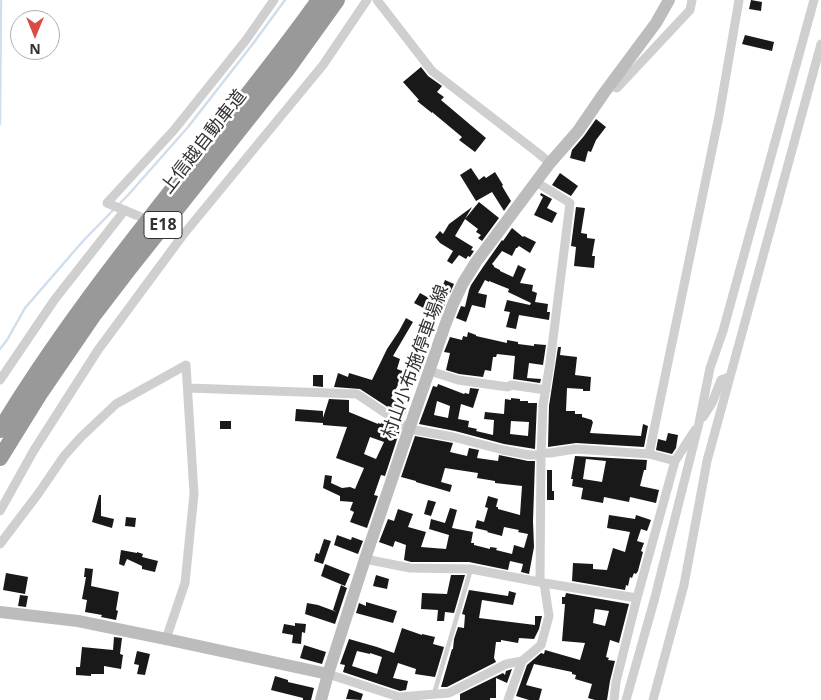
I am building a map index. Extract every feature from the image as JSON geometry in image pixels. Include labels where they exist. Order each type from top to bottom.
[{"type":"highway","name":"上信越自動車道","points":[[0,430],[24,390],[82,307],[275,61],[319,0]]},
{"type":"highway","name":"上信越自動車道","points":[[0,458],[39,395],[94,316],[286,70],[337,0]]},
{"type":"main road","name":"村山小布施停車場線","points":[[321,700],[365,559],[409,429],[444,328],[463,283],[476,262],[550,163],[578,131],[656,24],[669,0]]},
{"type":"main road","points":[[0,612],[78,621],[166,638],[328,674]]},
{"type":"street","points":[[136,215],[107,203],[174,130],[246,40],[274,0]]},
{"type":"street","points":[[0,511],[34,450],[98,350],[180,233],[323,65],[366,0]]},
{"type":"street","points":[[377,0],[432,71],[550,163]]},
{"type":"street","points":[[610,85],[617,88],[690,10],[692,0]]},
{"type":"street","points":[[648,454],[719,116],[739,0]]},
{"type":"street","points":[[626,700],[654,601],[699,423],[710,368],[723,331],[814,0]]},
{"type":"street","points":[[653,700],[684,585],[707,461],[821,44]]},
{"type":"street","points":[[328,674],[399,699],[449,694],[506,664],[522,661],[541,645],[549,616],[542,583],[541,454],[543,405],[570,202],[536,182]]},
{"type":"street","points":[[0,380],[55,300],[124,210]]},
{"type":"street","points":[[0,544],[64,456],[81,437],[116,404],[186,366],[194,494],[185,583],[166,638]]},
{"type":"street","points":[[430,371],[458,380],[546,390]]},
{"type":"street","points":[[614,700],[616,682],[637,598],[676,462],[712,403],[721,380],[729,377]]},
{"type":"street","points":[[188,388],[357,394],[409,429],[453,437],[503,450],[530,455],[576,449],[648,454],[676,462]]},
{"type":"street","points":[[365,559],[410,568],[471,569],[542,583],[637,598]]},
{"type":"street","points":[[508,700],[522,661]]},
{"type":"lane","points":[[434,694],[471,569]]},
{"type":"building","points":[[751,0],[762,2],[761,11],[749,9]]},
{"type":"building","points":[[745,35],[774,42],[772,51],[742,44]]},
{"type":"building","points":[[421,67],[428,76],[442,86],[437,92],[444,97],[441,100],[486,138],[475,152],[459,140],[462,137],[417,101],[419,100],[403,82]]},
{"type":"building","points":[[596,119],[606,127],[596,140],[591,152],[588,151],[585,162],[570,158],[572,150]]},
{"type":"building","points":[[471,168],[479,180],[495,172],[511,201],[504,211],[492,192],[476,201],[460,175]]},
{"type":"building","points":[[560,173],[578,186],[571,196],[552,185]]},
{"type":"building","points":[[541,193],[552,199],[547,208],[557,213],[552,223],[534,215],[543,197],[540,195]]},
{"type":"building","points":[[479,202],[499,218],[482,241],[478,238],[481,235],[476,232],[478,229],[465,219]]},
{"type":"building","points":[[472,207],[455,236],[473,247],[471,250],[474,251],[466,259],[459,255],[452,264],[447,261],[453,251],[440,243],[435,237],[440,231],[443,234],[449,224]]},
{"type":"building","points":[[576,207],[585,208],[581,233],[587,234],[587,238],[595,239],[592,256],[595,256],[594,268],[574,266],[576,247],[571,246]]},
{"type":"building","points":[[512,228],[523,237],[536,242],[530,253],[519,246],[512,256],[502,251],[492,264],[500,271],[513,277],[518,265],[526,269],[520,283],[533,285],[532,291],[537,293],[535,302],[548,304],[549,320],[519,315],[516,329],[506,327],[510,312],[504,311],[507,300],[530,305],[531,303],[508,292],[509,289],[485,280],[478,293],[487,295],[485,308],[472,305],[466,322],[456,318],[461,306],[465,307],[471,285]]},
{"type":"building","points":[[445,280],[454,284],[439,318],[436,317],[437,315],[414,303],[420,293],[436,302]]},
{"type":"building","points":[[406,318],[413,322],[393,356],[400,359],[397,369],[405,372],[391,398],[407,410],[403,417],[360,389],[334,387],[338,373],[348,377],[349,373],[372,380],[387,349]]},
{"type":"building","points":[[468,332],[476,336],[507,343],[507,340],[518,342],[518,344],[546,345],[543,365],[529,363],[527,378],[541,379],[540,383],[513,379],[515,356],[497,354],[496,357],[493,357],[491,371],[485,370],[483,377],[459,374],[446,370],[450,353],[444,352],[450,337],[462,340],[463,336],[467,337]]},
{"type":"building","points":[[558,347],[561,347],[560,355],[577,357],[575,375],[591,377],[590,391],[567,388],[566,411],[575,411],[575,414],[582,414],[582,417],[592,420],[590,433],[641,436],[643,424],[648,426],[644,447],[576,443],[548,447],[549,406]]},
{"type":"building","points":[[313,375],[323,375],[323,387],[313,386]]},
{"type":"building","points":[[438,384],[464,394],[469,394],[470,388],[479,389],[473,408],[461,404],[458,419],[469,421],[468,427],[477,429],[476,431],[493,435],[494,420],[484,419],[485,412],[504,414],[505,399],[520,399],[520,401],[528,401],[528,403],[537,403],[535,449],[504,444],[419,424],[433,386],[437,387]],"holes":[[[437,401],[450,406],[448,418],[434,415]],[[511,421],[529,422],[528,436],[510,434]]]},
{"type":"building","points":[[329,399],[349,400],[349,412],[378,424],[381,424],[383,419],[400,430],[385,476],[381,475],[374,495],[378,496],[367,528],[350,522],[354,512],[350,510],[353,502],[340,501],[340,496],[323,488],[325,475],[332,476],[331,483],[342,488],[350,487],[355,489],[364,468],[336,458],[347,427],[295,421],[296,409],[323,411],[323,418]],"holes":[[[370,437],[384,442],[376,459],[364,454]]]},
{"type":"building","points":[[220,421],[231,421],[231,429],[220,429]]},
{"type":"building","points":[[668,433],[678,435],[676,448],[672,454],[656,450],[658,439],[666,441]]},
{"type":"building","points":[[415,436],[453,443],[450,452],[467,456],[469,448],[479,450],[477,458],[498,461],[499,455],[535,461],[534,547],[529,574],[521,572],[523,564],[510,561],[508,570],[469,562],[411,562],[404,560],[406,545],[395,541],[393,547],[379,542],[388,519],[394,521],[398,509],[413,514],[408,527],[426,532],[421,547],[446,549],[449,535],[429,529],[431,519],[445,523],[450,508],[457,510],[452,528],[473,532],[471,543],[474,543],[474,545],[490,549],[490,547],[497,548],[496,550],[512,554],[514,545],[524,548],[528,534],[518,532],[519,530],[504,527],[502,536],[475,528],[477,520],[484,522],[488,508],[485,507],[488,496],[498,499],[496,507],[498,509],[520,515],[522,486],[495,483],[495,481],[477,478],[478,473],[445,468],[441,482],[452,485],[450,492],[401,477]]},
{"type":"building","points":[[575,456],[647,460],[646,470],[644,470],[640,486],[659,490],[656,503],[630,497],[629,502],[604,497],[603,503],[581,499],[583,488],[572,486],[573,479],[571,479]],"holes":[[[586,459],[606,461],[602,482],[583,479]]]},
{"type":"building","points":[[547,470],[552,470],[554,500],[547,500]]},
{"type":"building","points":[[99,495],[101,495],[101,516],[114,519],[112,528],[92,522]]},
{"type":"building","points":[[428,500],[436,502],[431,516],[424,514]]},
{"type":"building","points":[[609,515],[635,519],[636,515],[651,520],[647,531],[641,529],[637,541],[644,543],[641,551],[643,552],[638,571],[636,574],[634,573],[632,578],[630,577],[625,590],[572,581],[573,563],[593,564],[593,569],[607,570],[613,548],[625,552],[630,532],[607,528]]},
{"type":"building","points":[[126,517],[136,518],[135,527],[125,526]]},
{"type":"building","points":[[337,535],[351,540],[352,537],[363,541],[358,554],[334,545]]},
{"type":"building","points":[[324,539],[331,541],[323,564],[314,561],[316,553],[319,554]]},
{"type":"building","points":[[121,550],[137,552],[143,554],[142,557],[158,561],[155,572],[142,569],[142,566],[127,559],[124,566],[119,564]]},
{"type":"building","points":[[325,564],[350,574],[345,586],[321,576]]},
{"type":"building","points":[[85,568],[93,569],[91,586],[119,592],[116,620],[85,612],[87,600],[82,599],[86,577],[84,577]]},
{"type":"building","points":[[6,573],[28,577],[25,594],[3,590]]},
{"type":"building","points":[[376,575],[389,579],[387,589],[373,586]]},
{"type":"building","points":[[451,575],[465,575],[454,613],[445,612],[444,621],[437,621],[438,610],[421,609],[422,593],[447,594]]},
{"type":"building","points":[[341,585],[347,588],[335,624],[305,614],[307,603],[337,612],[333,610]]},
{"type":"building","points":[[469,590],[508,596],[509,591],[516,593],[513,605],[482,600],[479,618],[535,625],[535,616],[542,616],[539,629],[534,639],[519,638],[518,643],[501,640],[501,642],[496,642],[494,658],[496,662],[447,687],[441,687],[458,627],[464,628],[465,615],[462,614]]},
{"type":"building","points":[[566,593],[629,604],[619,643],[610,640],[606,657],[609,658],[608,660],[615,661],[607,700],[588,698],[592,684],[575,679],[576,675],[572,674],[572,672],[534,664],[526,685],[542,689],[539,700],[529,700],[516,696],[527,665],[541,653],[544,654],[545,650],[580,660],[585,643],[562,641],[565,604],[562,604],[562,597],[565,597]],"holes":[[[595,609],[609,611],[605,626],[593,623]]]},
{"type":"building","points":[[20,595],[28,596],[26,607],[18,606]]},
{"type":"building","points":[[366,602],[397,611],[393,623],[356,613],[359,603],[366,606]]},
{"type":"building","points":[[295,623],[306,624],[305,633],[302,632],[301,644],[292,643],[293,635],[282,633],[284,624],[295,626]]},
{"type":"building","points":[[402,628],[435,637],[433,644],[444,647],[435,677],[415,674],[416,669],[398,663],[393,678],[408,681],[406,690],[400,691],[343,672],[345,665],[340,664],[349,639],[394,653]],"holes":[[[357,651],[382,657],[377,674],[352,666]]]},
{"type":"building","points":[[114,637],[122,638],[120,654],[123,655],[121,669],[104,666],[104,674],[91,674],[91,676],[76,675],[76,667],[80,667],[82,647],[113,650]]},
{"type":"building","points":[[304,645],[326,652],[322,664],[300,658]]},
{"type":"building","points":[[137,651],[150,654],[145,675],[137,674],[139,665],[134,664]]},
{"type":"building","points":[[512,669],[507,683],[496,678],[496,698],[490,698],[490,700],[460,700],[460,694],[503,673],[505,675],[506,671]]},
{"type":"building","points":[[275,676],[288,680],[288,682],[314,688],[311,700],[303,700],[303,698],[271,690]]},
{"type":"building","points":[[349,689],[363,694],[361,700],[346,699]]},
{"type":"waterway","points":[[0,124],[1,0]]},
{"type":"waterway","points":[[0,349],[25,308],[83,241],[129,194],[188,127],[285,0]]},
{"type":"tunnel","points":[[136,215],[177,231]]}]
